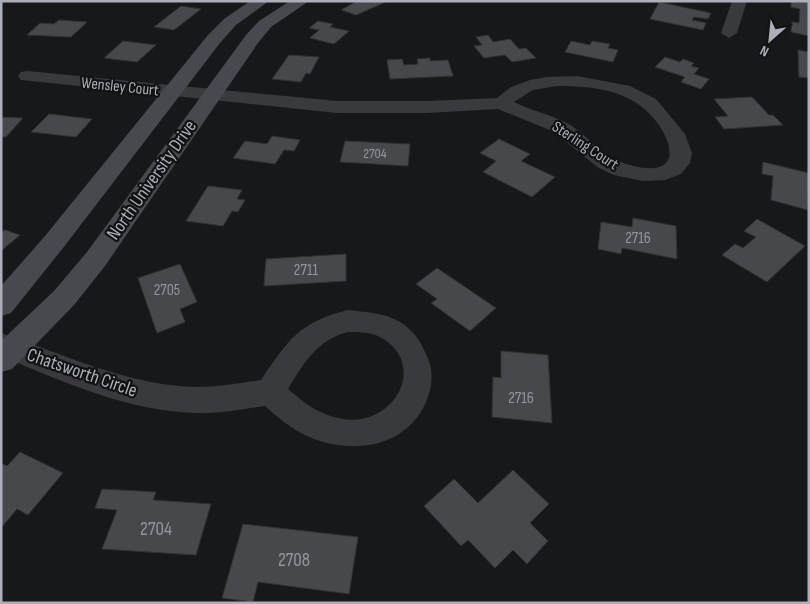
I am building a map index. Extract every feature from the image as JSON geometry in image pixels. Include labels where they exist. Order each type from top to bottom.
[{"type":"street","name":"North University Drive","points":[[1,305],[54,242],[172,92],[230,22],[261,1]]},
{"type":"street","name":"North University Drive","points":[[5,351],[64,298],[96,259],[252,39],[265,24],[301,1]]},
{"type":"street","points":[[729,33],[740,1]]},
{"type":"street","name":"Wensley Court","points":[[27,76],[212,96]]},
{"type":"street","name":"Sterling Court","points":[[212,96],[337,107],[427,107],[502,103],[558,126],[579,140],[601,160],[630,173],[660,174],[675,168],[682,154],[671,129],[657,110],[648,102],[617,88],[576,81],[549,82],[520,89],[502,103]]},
{"type":"street","points":[[342,322],[369,323],[388,329],[405,341],[413,354],[418,369],[417,387],[410,405],[394,421],[373,431],[350,434],[319,427],[292,410],[270,392],[304,342],[318,331],[342,322]]},
{"type":"street","name":"Chatsworth Circle","points":[[5,351],[78,376],[149,396],[196,400],[270,392]]},
{"type":"building","points":[[357,1],[388,1],[356,15],[341,10]]},
{"type":"building","points":[[791,1],[809,1],[809,36],[791,32],[792,22],[799,23],[800,9],[791,7]]},
{"type":"building","points":[[659,2],[711,13],[708,19],[694,17],[692,20],[706,23],[703,30],[650,19]]},
{"type":"building","points":[[181,6],[201,9],[174,30],[154,27]]},
{"type":"building","points":[[59,20],[87,22],[71,37],[27,35],[40,23],[54,24]]},
{"type":"building","points":[[318,21],[333,24],[330,27],[349,31],[334,44],[310,38],[319,30],[309,28]]},
{"type":"building","points":[[488,35],[493,42],[510,39],[519,49],[526,48],[536,58],[512,62],[505,55],[484,58],[474,46],[482,45],[476,37]]},
{"type":"building","points":[[123,41],[156,45],[137,62],[104,58]]},
{"type":"building","points":[[571,41],[590,45],[592,41],[610,44],[608,48],[618,50],[613,62],[565,52]]},
{"type":"building","points":[[798,50],[809,52],[809,78],[799,77]]},
{"type":"building","points":[[289,55],[319,57],[310,74],[306,73],[301,82],[272,79]]},
{"type":"building","points":[[665,57],[680,62],[683,59],[694,63],[691,66],[699,68],[694,74],[709,79],[701,89],[681,82],[685,77],[655,67]]},
{"type":"building","points":[[430,58],[430,61],[448,60],[453,76],[390,79],[387,60],[402,59],[404,65],[418,64],[417,59]]},
{"type":"building","points":[[752,97],[769,115],[773,115],[783,125],[724,129],[715,117],[728,116],[714,99]]},
{"type":"building","points":[[49,114],[92,119],[76,137],[31,132]]},
{"type":"building","points":[[1,117],[23,118],[6,137],[1,137]]},
{"type":"building","points":[[272,136],[300,140],[294,151],[284,150],[275,164],[233,158],[245,141],[267,144]]},
{"type":"building","points":[[499,139],[530,154],[521,161],[555,177],[532,197],[483,172],[496,161],[480,153]]},
{"type":"building","points":[[345,141],[410,144],[408,166],[340,162]]},
{"type":"building","points":[[763,162],[809,173],[808,210],[771,200],[773,176],[762,174]]},
{"type":"building","points":[[208,186],[242,190],[237,199],[245,200],[238,212],[232,211],[223,226],[186,221]]},
{"type":"building","points":[[633,218],[676,226],[677,259],[622,248],[621,254],[598,249],[601,222],[632,227]]},
{"type":"building","points":[[757,219],[805,246],[767,282],[722,255],[735,244],[743,248],[756,237],[744,231]]},
{"type":"building","points":[[5,230],[20,235],[1,251],[1,232]]},
{"type":"building","points":[[346,254],[346,281],[264,286],[266,259]]},
{"type":"building","points":[[180,264],[197,302],[180,309],[185,322],[157,333],[138,278]]},
{"type":"building","points":[[437,268],[496,308],[470,331],[431,303],[437,299],[416,284]]},
{"type":"building","points":[[501,351],[548,355],[552,423],[492,417],[493,377],[501,378]]},
{"type":"building","points":[[20,452],[63,473],[28,515],[17,509],[1,528],[1,463],[7,466]]},
{"type":"building","points":[[513,470],[549,504],[530,523],[548,541],[527,564],[513,550],[495,568],[468,540],[461,546],[424,506],[454,479],[478,503]]},
{"type":"building","points":[[102,489],[156,492],[153,500],[211,504],[196,555],[102,549],[117,510],[95,508]]},
{"type":"building","points":[[243,524],[358,537],[349,594],[258,582],[253,602],[222,598]]}]
